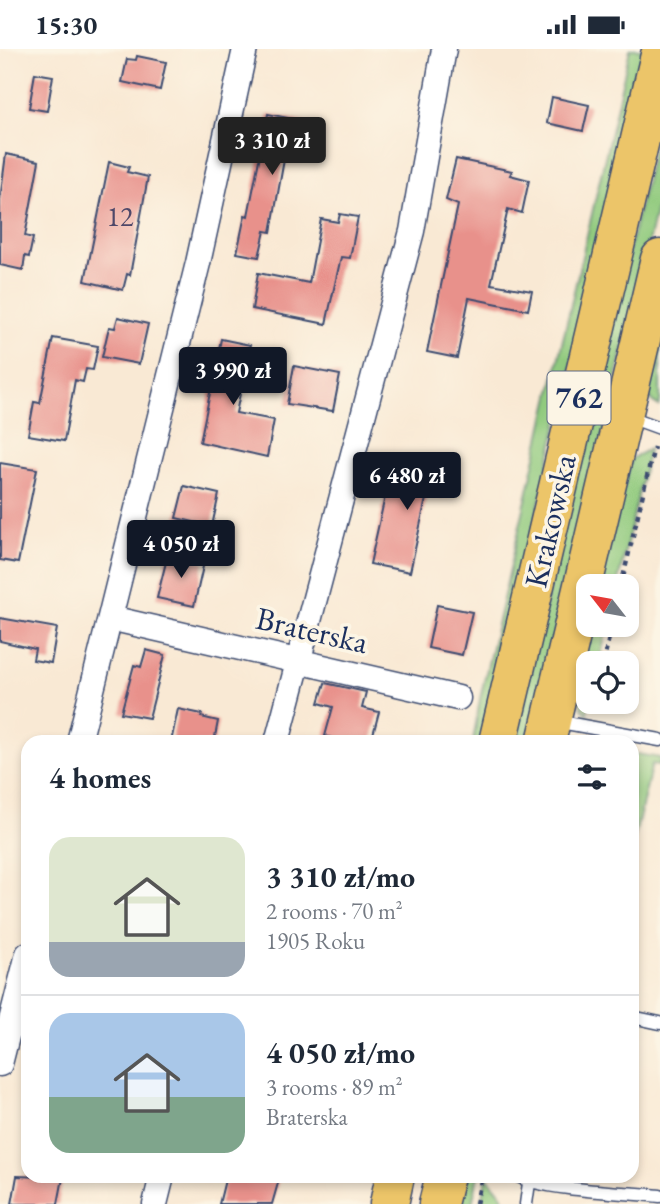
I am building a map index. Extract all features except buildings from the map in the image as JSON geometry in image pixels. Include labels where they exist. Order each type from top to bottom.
[{"type":"main road","name":"Krakowska","points":[[500,735],[660,55]]},
{"type":"main road","name":"Krakowska","points":[[549,731],[660,260]]},
{"type":"main road","points":[[389,1204],[394,1183]]},
{"type":"main road","points":[[438,1204],[443,1183]]},
{"type":"street","points":[[81,735],[198,263],[244,49]]},
{"type":"street","points":[[279,735],[412,231],[444,49]]},
{"type":"street","name":"Braterska","points":[[110,618],[458,698]]},
{"type":"street","points":[[0,1064],[21,982]]},
{"type":"street","points":[[155,1204],[160,1183]]},
{"type":"lane","points":[[624,414],[660,428]]},
{"type":"lane","points":[[549,731],[598,735]]},
{"type":"lane","points":[[639,738],[660,740]]},
{"type":"lane","points":[[639,1018],[660,1023]]},
{"type":"lane","points":[[526,1183],[526,1204]]},
{"type":"lane","points":[[563,1183],[660,1196]]},
{"type":"path","points":[[624,574],[654,447]]},
{"type":"path","points":[[476,1204],[480,1183]]},
{"type":"green space","points":[[630,49],[646,49],[485,735],[474,735],[480,699]]},
{"type":"green space","points":[[660,120],[660,192],[533,735],[515,735]]},
{"type":"green space","points":[[660,318],[659,406],[653,402],[645,388]]},
{"type":"green space","points":[[649,449],[620,574],[602,574],[631,459]]},
{"type":"green space","points":[[587,637],[605,637],[602,651],[583,651]]},
{"type":"green space","points":[[639,754],[660,758],[660,765],[652,764],[639,819]]},
{"type":"green space","points":[[458,1183],[476,1183],[472,1204],[453,1204]]},
{"type":"green space","points":[[485,1183],[492,1183],[506,1204],[480,1204]]}]
